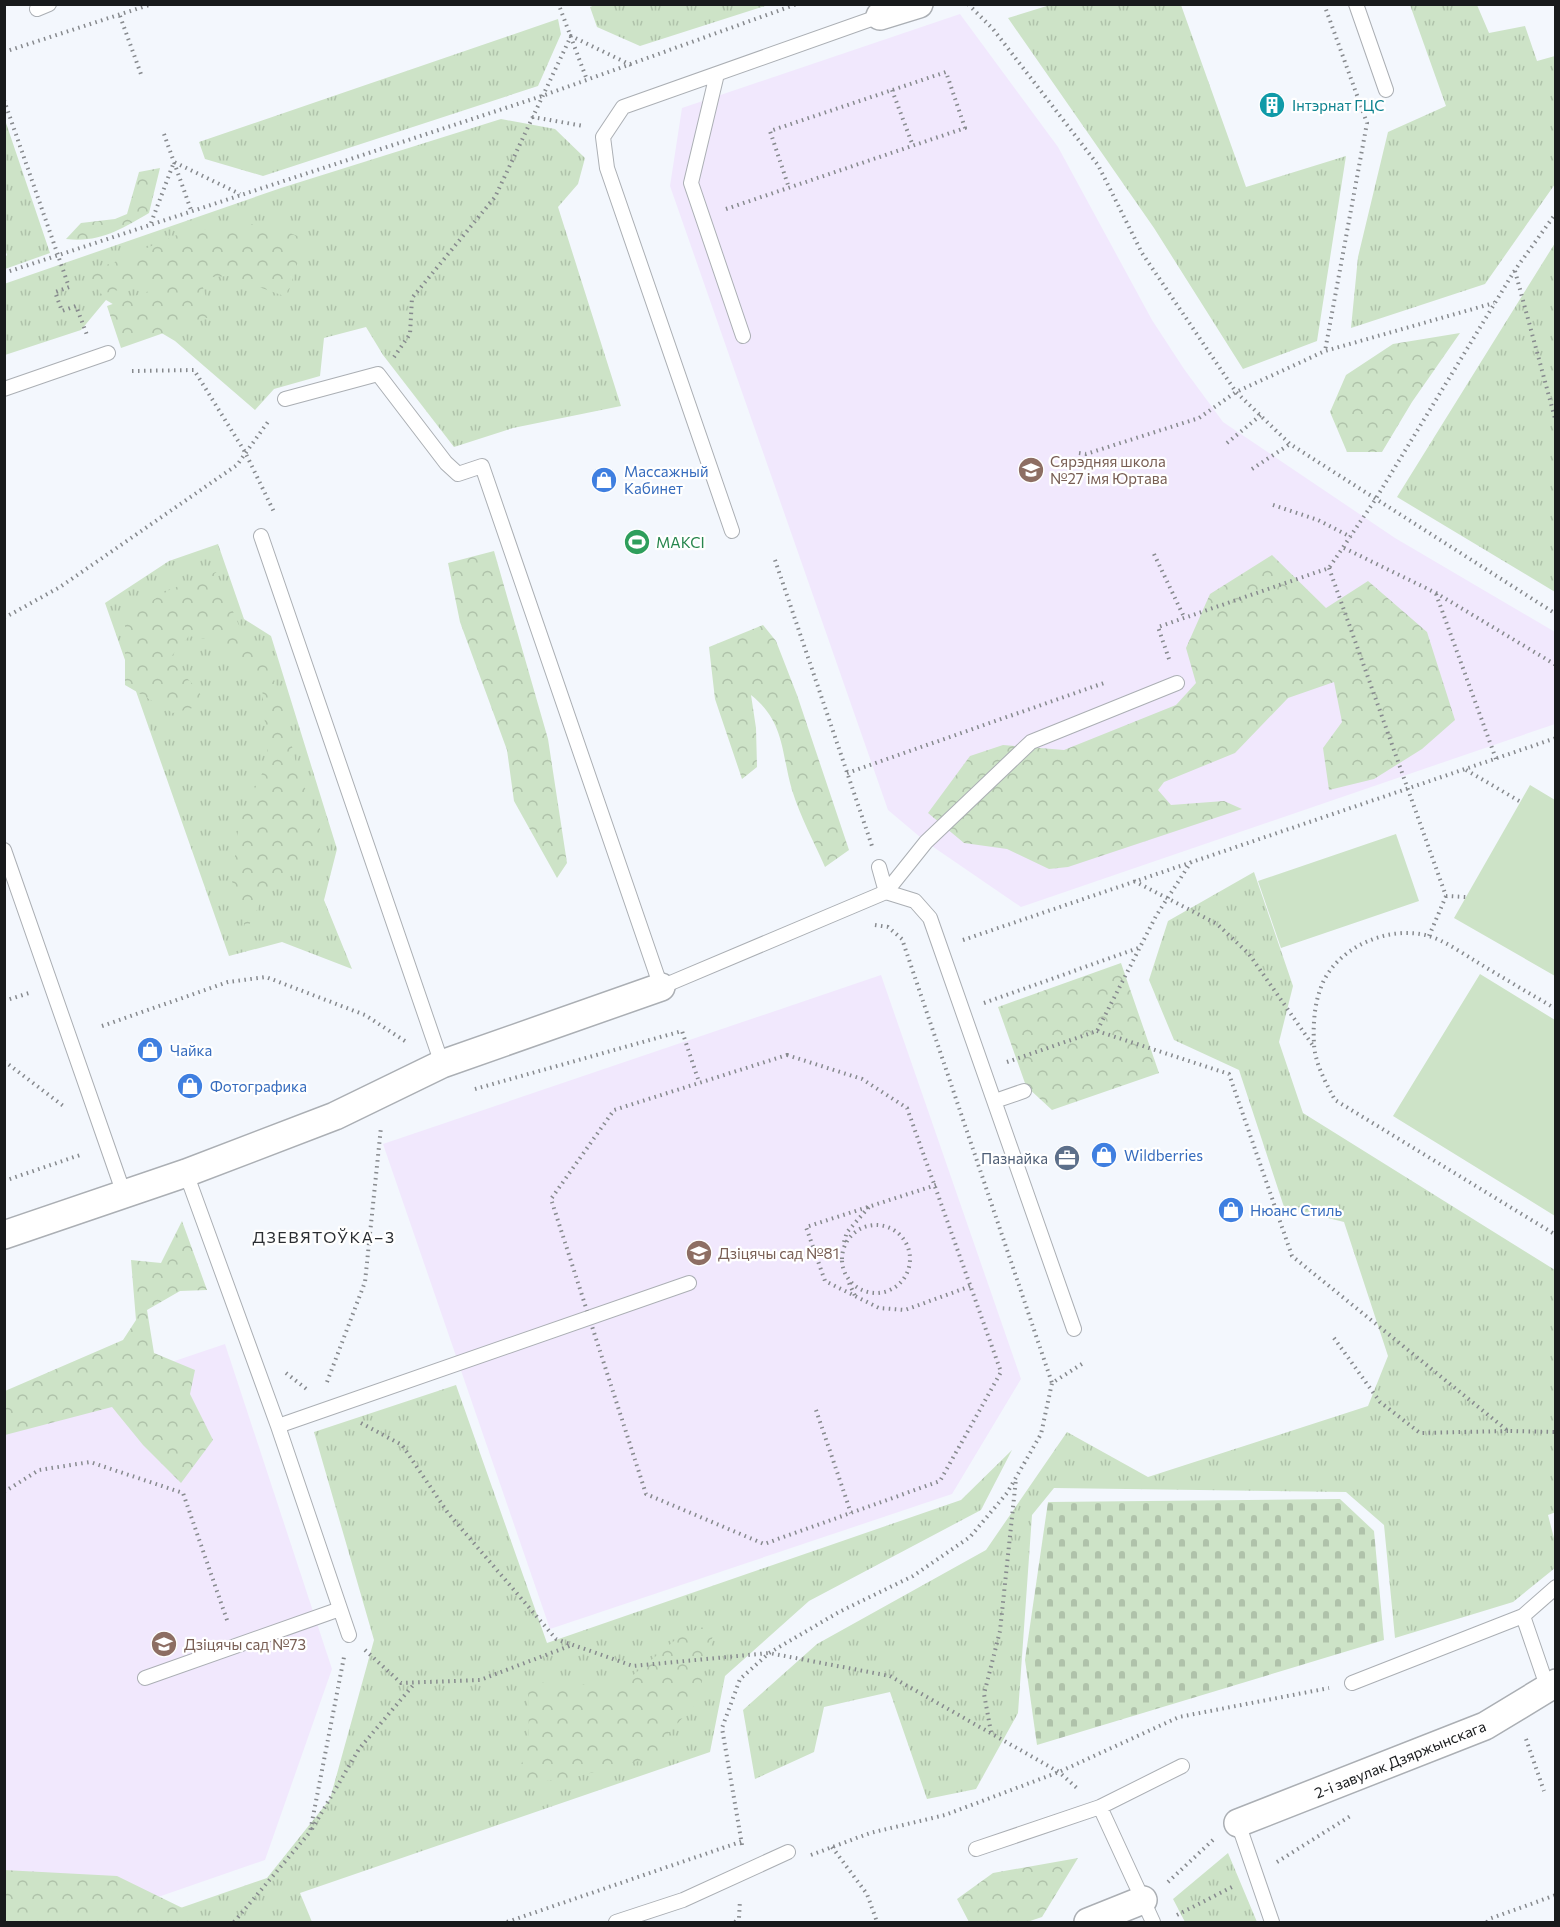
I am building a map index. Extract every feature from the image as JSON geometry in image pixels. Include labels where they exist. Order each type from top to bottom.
[{"type":"street","points":[[878,10],[919,4]]},
{"type":"street","points":[[4,1235],[186,1173],[335,1116],[442,1064],[661,987]]},
{"type":"street","name":"2-і завулак Дзяржынскага","points":[[1238,1823],[1485,1726],[1551,1685]]},
{"type":"street","points":[[1088,1923],[1148,1911]]},
{"type":"lane","points":[[1356,4],[1386,90]]},
{"type":"lane","points":[[732,531],[607,168],[603,137],[623,107],[717,74],[878,10]]},
{"type":"lane","points":[[717,74],[691,183],[743,336]]},
{"type":"lane","points":[[4,389],[108,353]]},
{"type":"lane","points":[[285,399],[378,374],[458,474],[482,466],[661,987],[886,892],[926,842],[1031,742],[1177,683]]},
{"type":"lane","points":[[261,536],[442,1064]]},
{"type":"lane","points":[[4,850],[124,1194]]},
{"type":"lane","points":[[879,867],[886,892]]},
{"type":"lane","points":[[886,892],[915,901],[930,918],[1074,1329]]},
{"type":"lane","points":[[995,1101],[1024,1091]]},
{"type":"lane","points":[[186,1173],[278,1426],[349,1635]]},
{"type":"lane","points":[[278,1426],[325,1403],[689,1283]]},
{"type":"lane","points":[[1352,1683],[1523,1616],[1556,1587]]},
{"type":"lane","points":[[145,1678],[340,1610]]},
{"type":"lane","points":[[1523,1616],[1551,1685]]},
{"type":"lane","points":[[976,1849],[1100,1807],[1182,1767]]},
{"type":"lane","points":[[1100,1807],[1148,1911]]},
{"type":"lane","points":[[1238,1823],[1272,1923]]},
{"type":"lane","points":[[616,1923],[683,1899],[788,1852]]},
{"type":"path","points":[[4,52],[152,4]]},
{"type":"path","points":[[4,273],[542,96],[797,4]]},
{"type":"path","points":[[968,4],[993,29],[1098,165],[1142,253],[1236,392],[1290,444],[1556,614]]},
{"type":"path","points":[[1324,4],[1367,123],[1325,351]]},
{"type":"path","points":[[560,8],[587,80]]},
{"type":"path","points":[[120,16],[142,77]]},
{"type":"path","points":[[571,36],[631,64]]},
{"type":"path","points":[[542,96],[571,36]]},
{"type":"path","points":[[702,216],[789,188],[964,128],[945,72],[770,131],[789,188]]},
{"type":"path","points":[[892,90],[913,146]]},
{"type":"path","points":[[4,100],[69,287],[55,292],[62,311],[76,306],[82,322]]},
{"type":"path","points":[[532,117],[608,130]]},
{"type":"path","points":[[164,134],[191,210]]},
{"type":"path","points":[[174,162],[240,195]]},
{"type":"path","points":[[151,224],[174,162]]},
{"type":"path","points":[[1159,664],[1170,660],[1158,627],[1329,568],[1375,500],[1515,270],[1556,213]]},
{"type":"path","points":[[1515,270],[1556,422]]},
{"type":"path","points":[[1079,453],[1086,454],[1199,418],[1236,392],[1325,351],[1495,302]]},
{"type":"path","points":[[132,371],[194,370],[245,452],[276,517]]},
{"type":"path","points":[[1227,443],[1261,416]]},
{"type":"path","points":[[1252,469],[1290,444]]},
{"type":"path","points":[[1273,505],[1318,520],[1351,537]]},
{"type":"path","points":[[1343,548],[1436,593],[1556,665]]},
{"type":"path","points":[[1154,554],[1184,617]]},
{"type":"path","points":[[775,560],[879,867]]},
{"type":"path","points":[[1329,568],[1446,896],[1429,936]]},
{"type":"path","points":[[1436,593],[1496,759]]},
{"type":"path","points":[[847,773],[1114,679]]},
{"type":"path","points":[[735,1923],[739,1918],[742,1841],[722,1728],[740,1679],[769,1653],[839,1612],[913,1576],[969,1537],[1007,1493],[1041,1434],[1052,1383],[908,957],[1409,790],[1556,738]]},
{"type":"path","points":[[1466,770],[1521,801]]},
{"type":"path","points":[[1097,1031],[1167,900],[1192,862]]},
{"type":"path","points":[[1133,881],[1217,924],[1249,954],[1314,1047]]},
{"type":"path","points":[[1446,896],[1466,897]]},
{"type":"path","points":[[1556,1009],[1429,936],[1389,934],[1365,942],[1337,961],[1320,988],[1314,1015],[1314,1047],[1320,1070],[1335,1100],[1556,1235]]},
{"type":"path","points":[[963,940],[966,950]]},
{"type":"path","points":[[983,1004],[1142,946]]},
{"type":"path","points":[[102,1026],[228,982],[266,977],[365,1015],[417,1048]]},
{"type":"path","points":[[979,993],[986,1014]]},
{"type":"path","points":[[4,1001],[14,998]]},
{"type":"path","points":[[470,1090],[682,1031],[699,1082]]},
{"type":"path","points":[[1004,1060],[1010,1063],[1097,1031],[1228,1074],[1292,1256],[1508,1431]]},
{"type":"path","points":[[787,1055],[862,1079],[907,1108],[1001,1372],[940,1481],[764,1544],[646,1494],[551,1199],[614,1110],[699,1082],[787,1055]]},
{"type":"path","points":[[4,1061],[106,1142]]},
{"type":"path","points":[[325,1403],[365,1282],[382,1119]]},
{"type":"path","points":[[4,1181],[106,1142]]},
{"type":"path","points":[[936,1185],[806,1227],[825,1281],[879,1308],[904,1310],[971,1286]]},
{"type":"path","points":[[857,1299],[841,1265],[842,1251],[847,1232],[869,1206]]},
{"type":"path","points":[[842,1251],[847,1240],[860,1228],[876,1224],[891,1228],[904,1238],[910,1251],[909,1272],[898,1286],[878,1294],[860,1290],[848,1280]]},
{"type":"path","points":[[1334,1338],[1380,1402],[1420,1433],[1556,1432]]},
{"type":"path","points":[[249,1346],[325,1403],[402,1445],[456,1522],[556,1639],[633,1666],[769,1653],[890,1676],[1059,1772],[1100,1807]]},
{"type":"path","points":[[1052,1383],[1085,1362]]},
{"type":"path","points":[[816,1410],[851,1514]]},
{"type":"path","points":[[4,1492],[39,1470],[90,1462],[183,1493],[237,1646]]},
{"type":"path","points":[[991,1733],[984,1694],[1000,1632],[1016,1477]]},
{"type":"path","points":[[349,1635],[401,1683],[480,1680],[573,1645]]},
{"type":"path","points":[[310,1832],[349,1635]]},
{"type":"path","points":[[234,1923],[310,1832],[359,1749],[415,1683]]},
{"type":"path","points":[[802,1859],[870,1833],[945,1815],[1059,1772],[1179,1717],[1352,1683]]},
{"type":"path","points":[[1518,1740],[1525,1735],[1544,1791]]},
{"type":"path","points":[[1173,1917],[1255,1876],[1361,1809]]},
{"type":"path","points":[[1165,1884],[1215,1838]]},
{"type":"path","points":[[507,1923],[742,1841]]},
{"type":"path","points":[[832,1847],[867,1894],[877,1923]]},
{"type":"path","points":[[1486,1923],[1489,1918],[1556,1895]]},
{"type":"shaded area","name":"Сярэдняя школа №27 імя Юртава","points":[[960,14],[1058,147],[1152,320],[1223,422],[1395,538],[1555,632],[1555,724],[1021,907],[926,842],[888,810],[670,186],[682,108]]},
{"type":"shaded area","name":"Дзіцячы сад №81","points":[[881,975],[1021,1379],[952,1494],[550,1629],[383,1144]]},
{"type":"shaded area","name":"Дзіцячы сад №73","points":[[225,1344],[332,1669],[265,1860],[86,1922],[5,1922],[5,1426],[142,1372]]},
{"type":"green space","points":[[595,5],[768,5],[640,46],[597,27],[590,7]]},
{"type":"green space","points":[[1050,5],[1181,5],[1246,187],[1346,156],[1317,341],[1243,369],[1154,228],[1008,18]]},
{"type":"green space","points":[[1410,5],[1477,5],[1489,33],[1525,26],[1537,61],[1555,56],[1555,184],[1485,284],[1351,328],[1358,257],[1388,132],[1446,106]]},
{"type":"green space","points":[[558,19],[561,34],[538,86],[263,176],[205,159],[199,142]]},
{"type":"green space","points":[[501,119],[555,129],[585,158],[578,184],[558,207],[621,406],[513,428],[454,447],[383,355],[366,327],[324,338],[320,376],[274,389],[255,410],[175,341],[106,300],[81,330],[5,355],[4,284],[281,188]]},
{"type":"green space","points":[[5,120],[50,253],[5,269],[7,255],[4,247]]},
{"type":"green space","points":[[160,168],[149,213],[110,234],[89,239],[66,239],[81,223],[115,219],[127,214],[139,172]]},
{"type":"green space","points":[[265,223],[305,239],[287,297],[228,276],[200,278],[212,316],[121,348],[107,306],[180,280],[154,282],[101,294],[84,269],[110,264],[186,231]]},
{"type":"green space","points":[[1555,243],[1555,592],[1397,497]]},
{"type":"green space","points":[[1460,333],[1412,402],[1382,452],[1347,452],[1330,412],[1346,375],[1393,344]]},
{"type":"green space","points":[[218,544],[244,619],[271,636],[337,849],[324,900],[352,969],[282,942],[229,956],[105,603],[169,561]]},
{"type":"green space","points":[[494,551],[548,739],[567,863],[557,878],[514,801],[507,750],[460,622],[448,563]]},
{"type":"green space","points":[[1272,555],[1326,608],[1368,581],[1427,632],[1455,720],[1422,749],[1374,779],[1329,790],[1323,748],[1342,722],[1334,682],[1288,698],[1235,753],[1164,782],[1158,790],[1171,805],[1224,801],[1242,809],[1068,867],[1049,869],[1007,849],[964,843],[928,813],[970,756],[1003,745],[1064,750],[1176,705],[1196,683],[1186,648],[1210,594]]},
{"type":"green space","points":[[216,572],[244,637],[263,655],[278,689],[298,771],[319,822],[323,851],[266,892],[246,931],[232,881],[239,822],[268,761],[262,686],[217,641],[189,636],[169,659],[199,691],[204,705],[173,713],[125,685],[125,617],[171,589]]},
{"type":"green space","points":[[763,625],[776,641],[797,695],[849,850],[825,867],[795,800],[780,738],[770,716],[751,695],[756,728],[757,767],[742,779],[715,699],[709,647]]},
{"type":"green space","points":[[1530,785],[1555,800],[1555,976],[1454,918]]},
{"type":"green space","points":[[1396,834],[1419,901],[1281,948],[1258,881]]},
{"type":"green space","points":[[1254,872],[1293,986],[1279,1042],[1303,1113],[1555,1270],[1556,1512],[1548,1515],[1555,1542],[1555,1568],[1513,1602],[1395,1638],[1384,1525],[1346,1492],[1054,1488],[1032,1515],[1018,1713],[976,1789],[927,1799],[890,1692],[824,1707],[814,1752],[755,1779],[743,1710],[817,1644],[986,1550],[1067,1432],[1148,1477],[1368,1406],[1388,1356],[1344,1222],[1284,1207],[1239,1070],[1174,1040],[1149,980],[1168,921]]},
{"type":"green space","points":[[1121,963],[1159,1073],[1052,1110],[1026,1086],[998,1007]]},
{"type":"green space","points":[[1480,974],[1555,1020],[1555,1216],[1393,1116]]},
{"type":"green space","points":[[182,1221],[207,1290],[180,1291],[147,1310],[154,1353],[195,1370],[190,1394],[213,1440],[181,1483],[143,1445],[112,1407],[5,1435],[5,1391],[123,1340],[136,1320],[131,1260],[161,1263]]},
{"type":"green space","points":[[456,1385],[547,1643],[961,1500],[1012,1450],[981,1510],[809,1601],[725,1676],[710,1752],[300,1893],[312,1922],[140,1922],[267,1878],[330,1799],[374,1640],[314,1432]]},
{"type":"green space","points":[[1340,1499],[1374,1531],[1384,1640],[1037,1745],[1025,1660],[1048,1502]]},
{"type":"green space","points":[[716,1622],[697,1702],[667,1735],[667,1754],[570,1778],[514,1785],[529,1742],[528,1682],[610,1686],[632,1676],[680,1636]]},
{"type":"green space","points":[[1228,1853],[1257,1922],[1185,1922],[1173,1899]]},
{"type":"green space","points":[[1078,1858],[1042,1917],[1027,1922],[969,1922],[957,1899],[993,1873]]},
{"type":"green space","points":[[4,1870],[117,1876],[211,1922],[5,1922]]},
{"type":"place","name":"Інтэрнат ГЦС","points":[[1272,105]]},
{"type":"place","name":"Сярэдняя школа №27 імя Юртава","points":[[1031,470]]},
{"type":"place","name":"Массажный Кабинет","points":[[604,480]]},
{"type":"place","name":"МАКСІ","points":[[637,542]]},
{"type":"place","name":"Чайка","points":[[150,1050]]},
{"type":"place","name":"Фотографика","points":[[190,1086]]},
{"type":"place","name":"Wildberries","points":[[1104,1155]]},
{"type":"place","name":"Пазнайка","points":[[1067,1158]]},
{"type":"place","name":"Нюанс Стиль","points":[[1231,1210]]},
{"type":"place","name":"Дзіцячы сад №81","points":[[699,1253]]},
{"type":"place","name":"Дзіцячы сад №73","points":[[164,1644]]},
{"type":"district","name":"ДЗЕВЯТОЎКА–3","points":[[324,1236]]}]
